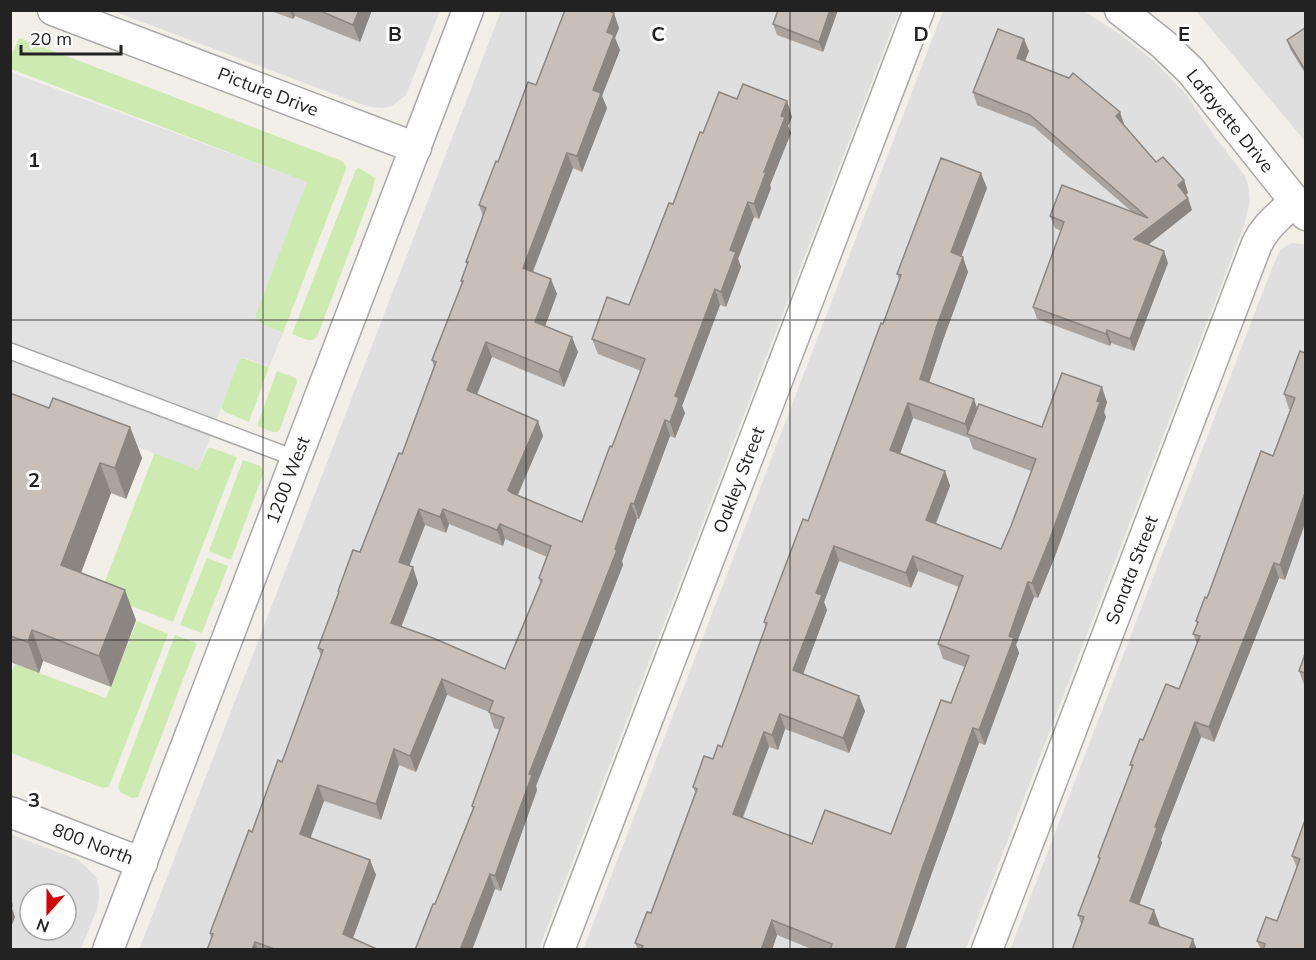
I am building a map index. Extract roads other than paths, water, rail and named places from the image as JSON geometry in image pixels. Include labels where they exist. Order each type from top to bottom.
[{"type":"street","name":"Picture Drive","points":[[53,10],[416,148]]},
{"type":"street","name":"1200 West","points":[[108,950],[468,10]]},
{"type":"street","name":"Oakley Street","points":[[560,950],[919,10]]},
{"type":"street","name":"Lafayette Drive","points":[[1127,13],[1191,71],[1300,208]]},
{"type":"street","name":"Sonata Street","points":[[987,950],[1256,246],[1270,224],[1300,208]]},
{"type":"street","name":"800 North","points":[[10,812],[142,862]]},
{"type":"lane","points":[[10,351],[297,459]]}]
